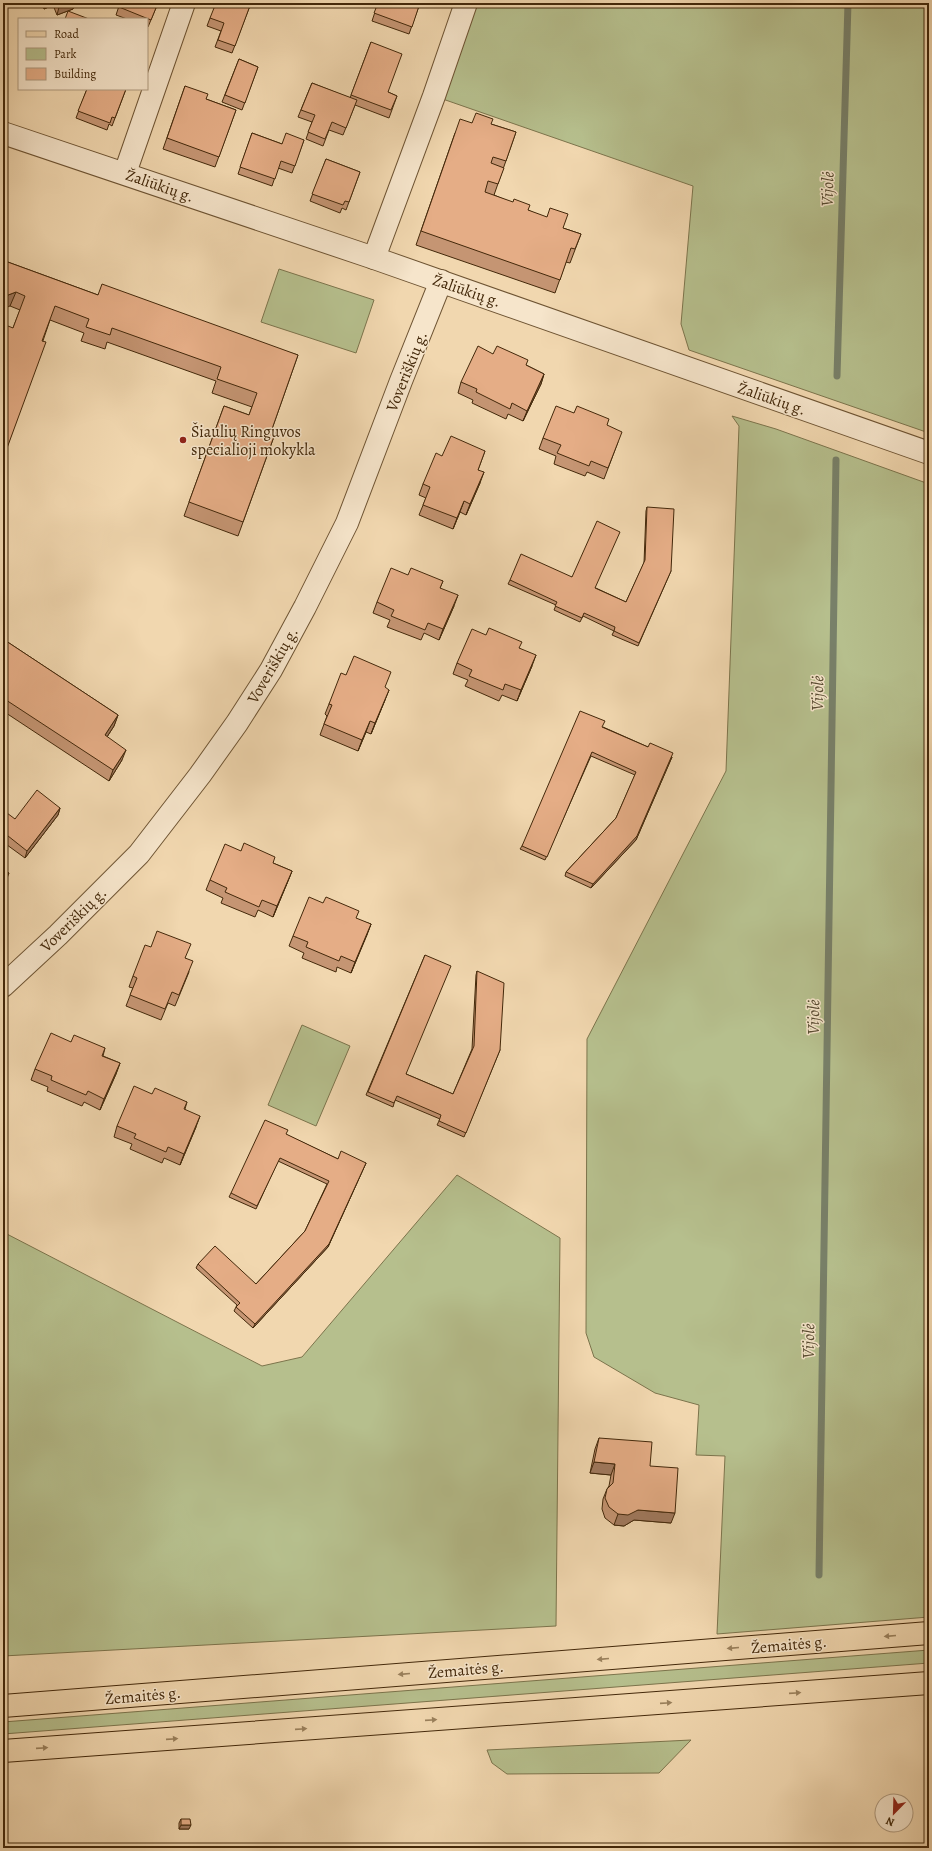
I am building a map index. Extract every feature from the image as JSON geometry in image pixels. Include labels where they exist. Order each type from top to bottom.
[{"type":"main road","name":"Žemaitės g.","points":[[3,1706],[929,1633]]},
{"type":"main road","points":[[3,1751],[929,1683]]},
{"type":"street","points":[[125,173],[184,3]]},
{"type":"street","points":[[374,258],[434,96],[466,3]]},
{"type":"street","name":"Žaliūkių g.","points":[[3,132],[441,281],[929,453]]},
{"type":"street","name":"Voveriškių g.","points":[[3,986],[58,935],[139,854],[228,736],[271,670],[305,607],[347,523],[441,281]]},
{"type":"green space","points":[[466,3],[929,3],[929,433],[689,350],[681,324],[693,186],[434,96]]},
{"type":"green space","points":[[279,269],[374,300],[356,353],[261,322]]},
{"type":"green space","points":[[732,416],[776,429],[929,484],[929,1617],[717,1634],[725,1456],[696,1455],[699,1405],[655,1393],[594,1357],[586,1333],[587,1039],[726,771],[739,426]]},
{"type":"green space","points":[[302,1025],[350,1046],[316,1126],[268,1105]]},
{"type":"green space","points":[[457,1175],[560,1238],[556,1626],[3,1656],[3,1232],[262,1366],[302,1357]]},
{"type":"green space","points":[[929,1650],[929,1663],[3,1734],[3,1722]]},
{"type":"green space","points":[[691,1740],[659,1773],[507,1774],[492,1763],[487,1750]]},
{"type":"building","points":[[58,3],[71,3],[59,7]]},
{"type":"building","points":[[120,3],[158,3],[151,20],[119,7]]},
{"type":"building","points":[[216,3],[251,3],[235,46],[218,40],[224,23],[210,18]]},
{"type":"building","points":[[378,3],[420,3],[412,27],[374,13]]},
{"type":"building","points":[[68,11],[86,18],[65,18]]},
{"type":"building","points":[[371,42],[402,54],[388,92],[397,96],[391,110],[351,95]]},
{"type":"building","points":[[239,59],[258,67],[245,103],[225,95]]},
{"type":"building","points":[[312,83],[357,100],[346,128],[332,122],[325,139],[308,132],[315,115],[301,110]]},
{"type":"building","points":[[185,86],[208,94],[206,99],[236,110],[219,157],[167,138]]},
{"type":"building","points":[[87,90],[126,90],[115,118],[112,117],[110,123],[78,111]]},
{"type":"building","points":[[476,113],[493,119],[491,124],[516,132],[506,161],[493,157],[491,163],[504,168],[498,184],[488,181],[485,192],[513,202],[514,199],[530,205],[528,210],[547,217],[550,208],[568,214],[563,228],[581,234],[575,249],[571,248],[560,280],[421,231],[460,119],[472,123]]},
{"type":"building","points":[[252,133],[282,144],[286,133],[304,140],[295,166],[281,161],[275,179],[240,167]]},
{"type":"building","points":[[326,159],[360,172],[349,202],[345,201],[343,205],[312,194]]},
{"type":"building","points":[[3,255],[5,261],[98,295],[102,284],[298,355],[272,429],[276,431],[243,522],[189,502],[224,406],[249,415],[257,393],[217,379],[221,367],[112,328],[110,335],[86,327],[89,319],[55,306],[42,341],[46,342],[3,459],[3,324],[13,328],[25,296],[16,292],[3,297]]},
{"type":"building","points":[[478,346],[493,354],[497,346],[528,360],[526,365],[544,374],[527,411],[512,403],[510,409],[476,392],[477,389],[461,382]]},
{"type":"building","points":[[556,406],[574,413],[577,406],[609,419],[607,425],[622,432],[608,468],[591,461],[589,466],[557,453],[561,445],[543,438]]},
{"type":"building","points":[[451,436],[485,451],[478,470],[484,472],[470,504],[464,501],[457,518],[423,505],[430,487],[423,484],[436,453],[442,456]]},
{"type":"building","points":[[647,507],[674,509],[671,571],[639,643],[614,631],[615,627],[584,613],[582,618],[555,606],[557,602],[510,580],[521,554],[572,577],[597,521],[620,532],[595,588],[626,602],[645,560]]},
{"type":"building","points":[[391,568],[408,575],[411,568],[443,581],[440,588],[458,595],[443,629],[428,623],[425,630],[391,616],[394,610],[377,602]]},
{"type":"building","points":[[489,628],[522,642],[519,648],[536,655],[521,690],[505,684],[503,690],[469,676],[472,670],[457,663],[472,629],[486,635]]},
{"type":"building","points":[[3,639],[118,715],[105,735],[126,750],[113,770],[3,698]]},
{"type":"building","points":[[354,656],[391,672],[385,687],[389,690],[375,723],[370,721],[362,740],[324,724],[332,705],[329,704],[341,673],[346,675]]},
{"type":"building","points":[[580,711],[605,721],[602,727],[648,747],[650,743],[673,753],[637,836],[593,884],[566,872],[616,818],[636,772],[592,752],[547,857],[522,846]]},
{"type":"building","points":[[37,790],[60,808],[27,851],[3,832],[3,819],[7,813],[15,819]]},
{"type":"building","points":[[244,843],[275,857],[273,863],[292,871],[277,906],[262,900],[259,907],[225,892],[227,888],[210,880],[225,844],[241,851]]},
{"type":"building","points":[[3,868],[9,873],[3,880]]},
{"type":"building","points":[[309,897],[323,903],[326,897],[359,911],[356,918],[371,924],[355,962],[341,956],[339,961],[306,947],[308,942],[293,936]]},
{"type":"building","points":[[157,931],[191,944],[185,958],[193,961],[179,995],[172,992],[165,1009],[130,995],[137,978],[133,976],[145,945],[151,947]]},
{"type":"building","points":[[425,955],[451,966],[406,1074],[453,1094],[474,1046],[477,971],[504,983],[500,1050],[466,1133],[439,1121],[441,1115],[397,1096],[394,1103],[368,1092]]},
{"type":"building","points":[[51,1033],[71,1042],[74,1035],[105,1048],[102,1056],[120,1063],[104,1099],[88,1091],[86,1095],[51,1080],[52,1076],[35,1069]]},
{"type":"building","points":[[134,1086],[152,1094],[155,1088],[187,1102],[184,1109],[200,1116],[184,1154],[168,1147],[166,1152],[134,1138],[136,1134],[117,1126]]},
{"type":"building","points":[[265,1120],[288,1130],[286,1134],[338,1159],[341,1151],[366,1163],[329,1244],[255,1324],[236,1307],[240,1303],[198,1264],[215,1246],[256,1284],[305,1231],[329,1181],[280,1158],[257,1206],[231,1193]]},
{"type":"building","points":[[3,1137],[7,1138],[3,1147]]},
{"type":"building","points":[[599,1438],[652,1442],[650,1466],[678,1468],[675,1513],[638,1510],[628,1515],[618,1514],[609,1507],[605,1498],[607,1489],[613,1483],[615,1464],[594,1462]]},
{"type":"building","points":[[181,1819],[190,1819],[191,1825],[181,1825]]},
{"type":"waterway","name":"Vijolė","points":[[837,376],[848,3]]},
{"type":"waterway","name":"Vijolė","points":[[819,1575],[836,460]]},
{"type":"place","name":"Šiaulių Ringuvos specialioji mokykla","points":[[183,440]]}]
